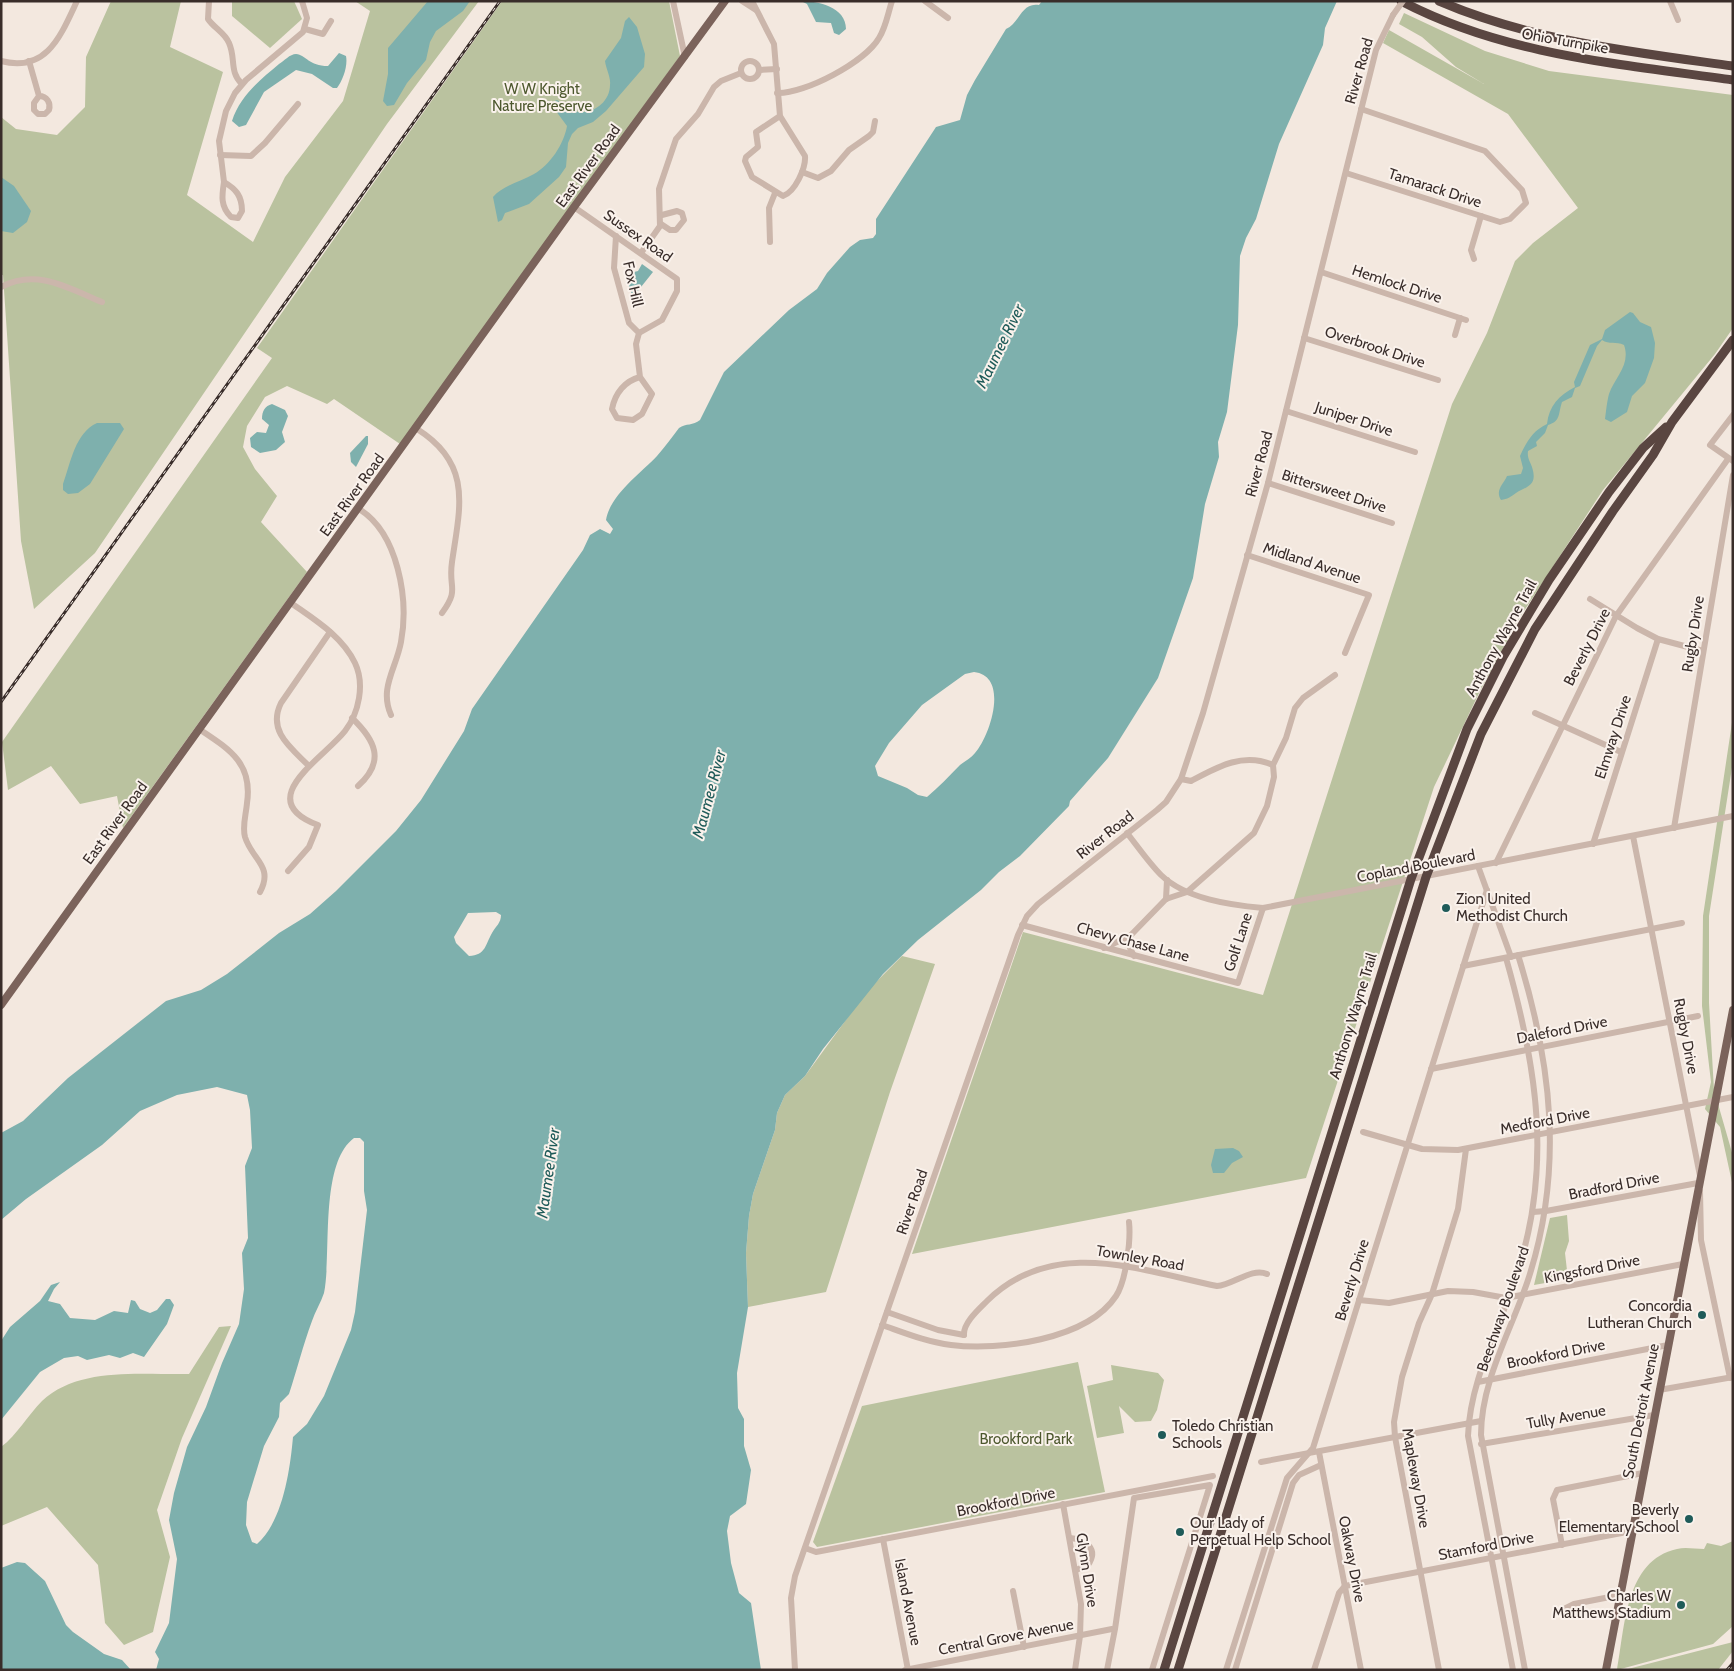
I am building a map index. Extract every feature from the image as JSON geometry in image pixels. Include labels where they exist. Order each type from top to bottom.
[{"type":"highway","name":"Ohio Turnpike","points":[[1402,1],[1467,30],[1515,46],[1568,57],[1733,80]]},
{"type":"highway","name":"Ohio Turnpike","points":[[1439,1],[1471,15],[1516,29],[1569,41],[1733,66]]},
{"type":"highway","name":"Anthony Wayne Trail","points":[[1178,1670],[1426,876],[1481,734],[1536,629],[1613,511],[1653,455],[1672,422],[1733,340]]},
{"type":"highway","name":"Anthony Wayne Trail","points":[[1165,1670],[1411,879],[1442,791],[1467,728],[1503,657],[1549,580],[1609,492],[1643,448],[1672,422]]},
{"type":"highway","points":[[1426,876],[1423,864],[1442,791]]},
{"type":"highway","points":[[1404,948],[1415,893],[1411,879]]},
{"type":"main road","name":"East River Road","points":[[1,1005],[417,429],[574,207],[725,1]]},
{"type":"main road","name":"South Detroit Avenue","points":[[1606,1670],[1686,1244],[1733,1010]]},
{"type":"street","points":[[1,61],[17,63],[30,61],[42,55],[55,44],[77,1]]},
{"type":"street","points":[[209,1],[208,18],[229,41],[232,51],[233,72],[242,84]]},
{"type":"street","points":[[224,182],[235,187],[242,204],[242,214],[236,219],[228,215],[222,198],[224,182],[220,155],[221,131],[226,111],[242,84],[300,36],[305,29],[307,14],[302,1]]},
{"type":"street","points":[[673,1],[685,57]]},
{"type":"street","points":[[742,1],[756,10]]},
{"type":"street","points":[[752,1],[771,36],[777,69],[777,93],[780,116],[802,150],[806,160],[802,172],[787,194],[783,196],[756,180],[747,168],[745,159],[758,148],[756,132],[780,116]]},
{"type":"street","points":[[777,93],[791,92],[824,79],[871,48],[882,32],[892,1]]},
{"type":"street","points":[[925,1],[948,18]]},
{"type":"street","name":"River Road","points":[[795,1670],[791,1598],[805,1548],[1022,925],[1038,904],[1166,802],[1180,780],[1203,713],[1268,483],[1376,50],[1402,1]]},
{"type":"street","points":[[1670,1],[1678,20]]},
{"type":"street","points":[[305,29],[323,34],[331,21]]},
{"type":"street","points":[[30,61],[39,96]]},
{"type":"street","points":[[749,61],[756,63],[759,70],[757,75],[751,78],[745,78],[741,73],[743,64],[749,61]]},
{"type":"street","points":[[759,70],[777,69]]},
{"type":"street","points":[[641,253],[661,224],[659,189],[676,139],[698,114],[714,87],[722,80],[741,73]]},
{"type":"street","points":[[220,155],[243,157],[254,153],[284,123],[298,104]]},
{"type":"street","name":"Tamarack Drive","points":[[1346,173],[1500,222],[1516,214],[1526,202],[1522,190],[1485,150],[1361,109]]},
{"type":"street","points":[[802,172],[818,178],[831,172],[849,150],[873,132],[874,121]]},
{"type":"street","points":[[770,242],[769,208],[775,193]]},
{"type":"street","name":"Sussex Road","points":[[574,207],[677,279],[678,287],[662,320],[639,333]]},
{"type":"street","points":[[661,224],[670,230],[676,230],[684,220],[682,213],[677,211],[662,216]]},
{"type":"street","points":[[1474,259],[1471,250],[1481,216]]},
{"type":"street","name":"Fox Hill","points":[[616,236],[614,268],[622,289],[629,322],[639,333]]},
{"type":"street","name":"Fox Hill","points":[[615,251],[628,244]]},
{"type":"street","name":"Hemlock Drive","points":[[1321,272],[1463,319],[1455,335]]},
{"type":"street","points":[[1,287],[16,280],[42,279],[102,302]]},
{"type":"street","points":[[639,333],[636,344],[640,377],[652,394],[642,414],[633,420],[617,418],[612,409],[618,394],[626,382],[640,377]]},
{"type":"street","name":"Overbrook Drive","points":[[1304,338],[1438,380]]},
{"type":"street","name":"Juniper Drive","points":[[1286,411],[1415,452]]},
{"type":"street","points":[[1730,460],[1710,445],[1733,414]]},
{"type":"street","points":[[417,429],[446,452],[453,468],[458,490],[460,515],[451,570],[453,593],[452,599],[442,613]]},
{"type":"street","name":"Beverly Drive","points":[[1496,863],[1616,616],[1730,460]]},
{"type":"street","name":"Rugby Drive","points":[[1674,828],[1733,475]]},
{"type":"street","name":"Bittersweet Drive","points":[[1268,483],[1392,523]]},
{"type":"street","points":[[359,509],[373,518],[383,531],[391,547],[403,606],[399,651],[385,696],[391,715]]},
{"type":"street","name":"Midland Avenue","points":[[1248,555],[1369,595],[1355,624],[1345,653]]},
{"type":"street","points":[[1590,599],[1658,639],[1703,651]]},
{"type":"street","points":[[288,872],[309,847],[318,825],[299,816],[290,803],[292,787],[309,766],[339,738],[352,718],[360,693],[358,673],[350,655],[330,632],[291,603]]},
{"type":"street","points":[[309,766],[281,737],[277,725],[277,713],[281,703],[330,632]]},
{"type":"street","name":"Elmway Drive","points":[[1593,844],[1658,639]]},
{"type":"street","points":[[1104,948],[1130,936],[1166,899],[1187,892],[1216,864],[1249,839],[1259,826],[1271,790],[1273,765],[1297,704],[1335,675]]},
{"type":"street","points":[[1535,713],[1621,752]]},
{"type":"street","points":[[352,718],[373,743],[375,753],[370,771],[358,786]]},
{"type":"street","points":[[199,729],[234,755],[244,770],[249,790],[244,834],[250,848],[265,871],[266,882],[260,892]]},
{"type":"street","points":[[1180,780],[1191,781],[1215,768],[1244,760],[1263,761],[1273,765]]},
{"type":"street","name":"Copland Boulevard","points":[[1127,833],[1167,880],[1187,892],[1249,907],[1263,908],[1733,816]]},
{"type":"street","name":"Rugby Drive","points":[[1633,836],[1699,1179],[1702,1243],[1731,1377]]},
{"type":"street","name":"Beechway Boulevard","points":[[1478,866],[1512,957],[1540,1047],[1548,1089],[1551,1132],[1550,1183],[1546,1212],[1534,1262],[1491,1379],[1482,1420],[1482,1444],[1525,1670]]},
{"type":"street","points":[[1166,899],[1167,880]]},
{"type":"street","name":"Beverly Drive","points":[[1226,1670],[1287,1478],[1301,1459],[1309,1454],[1487,890]]},
{"type":"street","points":[[1249,907],[1257,925]]},
{"type":"street","name":"Golf Lane","points":[[1238,983],[1263,908]]},
{"type":"street","points":[[1463,966],[1682,923]]},
{"type":"street","name":"Chevy Chase Lane","points":[[1022,925],[1238,983]]},
{"type":"street","points":[[1130,936],[1130,948],[1134,956]]},
{"type":"street","name":"Beechway Boulevard","points":[[1512,957],[1536,1097],[1539,1135],[1538,1182],[1534,1212],[1522,1258],[1478,1382],[1469,1423],[1470,1449],[1513,1670]]},
{"type":"street","name":"Daleford Drive","points":[[1431,1069],[1698,1016]]},
{"type":"street","name":"Medford Drive","points":[[1363,1132],[1407,1145],[1434,1150],[1466,1149],[1733,1097]]},
{"type":"street","name":"Mapleway Drive","points":[[1440,1670],[1394,1437],[1394,1422],[1404,1369],[1419,1323],[1432,1294],[1458,1208],[1466,1149]]},
{"type":"street","name":"Bradford Drive","points":[[1534,1212],[1546,1212],[1699,1179]]},
{"type":"street","points":[[882,1325],[929,1341],[972,1346],[1024,1342],[1057,1335],[1084,1324],[1105,1308],[1116,1296],[1122,1283],[1130,1235],[1129,1222]]},
{"type":"street","points":[[1686,1244],[1702,1243]]},
{"type":"street","name":"Townley Road","points":[[964,1334],[973,1316],[996,1292],[1037,1269],[1055,1264],[1084,1261],[1125,1267],[1217,1286],[1228,1285],[1255,1272],[1267,1274]]},
{"type":"street","name":"Kingsford Drive","points":[[1358,1300],[1388,1303],[1448,1291],[1473,1292],[1498,1298],[1509,1298],[1683,1264]]},
{"type":"street","points":[[887,1312],[938,1330],[964,1334],[972,1346]]},
{"type":"street","name":"Brookford Drive","points":[[1478,1382],[1668,1345]]},
{"type":"street","points":[[1659,1390],[1731,1377]]},
{"type":"street","name":"Tully Avenue","points":[[1482,1444],[1654,1415]]},
{"type":"street","points":[[1261,1462],[1482,1420]]},
{"type":"street","name":"Oakway Drive","points":[[1319,1452],[1361,1670]]},
{"type":"street","points":[[1235,1670],[1295,1478],[1302,1472],[1321,1465]]},
{"type":"street","points":[[1562,1545],[1554,1499],[1557,1490],[1643,1473]]},
{"type":"street","name":"Brookford Drive","points":[[805,1548],[816,1552],[1213,1476]]},
{"type":"street","points":[[1107,1668],[1134,1498],[1210,1485],[1152,1670]]},
{"type":"street","name":"Glynn Drive","points":[[1063,1504],[1081,1604],[1080,1636],[1075,1670]]},
{"type":"street","name":"Stamford Drive","points":[[1344,1586],[1632,1532]]},
{"type":"street","points":[[1070,1538],[1084,1541],[1092,1549],[1092,1558],[1088,1565],[1076,1570]]},
{"type":"street","name":"Island Avenue","points":[[883,1539],[907,1670]]},
{"type":"street","points":[[1314,1670],[1339,1593],[1344,1586]]},
{"type":"street","points":[[1012,1591],[1024,1647]]},
{"type":"street","points":[[1558,1612],[1574,1604],[1620,1595]]},
{"type":"street","name":"Central Grove Avenue","points":[[907,1670],[1112,1629]]},
{"type":"green space","points":[[111,1],[181,1],[170,47],[223,72],[187,195],[253,242],[285,177],[343,101],[370,11],[355,1],[479,1],[387,124],[95,553],[34,609],[21,541],[3,275],[1,275],[1,117],[16,129],[57,135],[85,107],[86,57]]},
{"type":"green space","points":[[232,1],[294,1],[302,19],[270,48],[232,16]]},
{"type":"green space","name":"W W Knight Nature Preserve","points":[[502,1],[669,1],[680,56],[400,444],[334,399],[327,404],[287,386],[265,397],[247,426],[243,447],[255,469],[277,496],[261,522],[307,572],[123,828],[117,796],[80,804],[51,766],[8,790],[2,742],[272,358],[257,348]]},
{"type":"green space","points":[[1404,13],[1485,51],[1549,71],[1733,95],[1733,328],[1715,354],[1603,490],[1520,617],[1480,691],[1434,787],[1306,1178],[912,1254],[1023,932],[1263,995],[1452,404],[1487,333],[1515,261],[1533,243],[1578,208],[1508,114],[1383,43],[1389,30],[1484,84],[1456,67],[1422,37],[1399,24]]},
{"type":"green space","points":[[1733,716],[1733,761],[1709,916],[1709,1003],[1714,1090],[1733,1156],[1733,1187],[1720,1127],[1705,1109],[1711,1082],[1702,1006],[1703,916]]},
{"type":"green space","points":[[902,956],[935,964],[890,1092],[826,1292],[748,1307],[746,1253],[749,1216],[753,1194],[775,1130],[777,1113],[785,1095],[805,1076],[867,991]]},
{"type":"green space","points":[[1567,1215],[1569,1241],[1565,1253],[1568,1279],[1534,1285],[1550,1218]]},
{"type":"green space","points":[[231,1326],[182,1438],[157,1510],[170,1557],[153,1632],[124,1645],[105,1623],[98,1565],[47,1507],[1,1526],[1,1447],[12,1437],[42,1401],[57,1390],[74,1382],[92,1377],[132,1374],[189,1374],[219,1327]]},
{"type":"green space","name":"Brookford Park","points":[[1078,1362],[1105,1492],[817,1547],[813,1542],[862,1406]]},
{"type":"green space","points":[[1111,1365],[1158,1373],[1164,1380],[1157,1410],[1151,1421],[1135,1422],[1119,1406],[1124,1433],[1097,1438],[1087,1386],[1113,1380]]},
{"type":"green space","name":"Charles W Matthews Stadium","points":[[1733,1541],[1733,1626],[1713,1644],[1617,1670],[1630,1598],[1637,1581],[1647,1567],[1660,1556],[1677,1549],[1704,1549],[1707,1543],[1721,1546]]},
{"type":"green space","points":[[1733,1642],[1733,1651],[1718,1670],[1624,1670]]},
{"type":"water","points":[[428,1],[470,1],[463,11],[436,31],[430,42],[426,60],[407,83],[394,105],[387,106],[383,101],[388,74],[388,48]]},
{"type":"water","points":[[801,1],[823,4],[836,10],[845,21],[846,29],[839,35],[834,33],[831,23],[816,22],[807,4]]},
{"type":"water","name":"Maumee River","points":[[1042,1],[1337,1],[1325,28],[1323,45],[1279,144],[1256,219],[1246,238],[1240,256],[1238,325],[1227,412],[1218,442],[1219,457],[1205,504],[1193,578],[1158,678],[1108,758],[1070,801],[1069,806],[1020,856],[918,940],[883,974],[823,1049],[805,1076],[785,1095],[777,1113],[775,1130],[753,1194],[749,1216],[746,1253],[748,1307],[737,1373],[738,1408],[744,1419],[744,1446],[751,1470],[746,1504],[730,1516],[727,1531],[731,1563],[739,1593],[751,1603],[761,1670],[156,1670],[159,1659],[155,1652],[169,1623],[177,1559],[169,1520],[174,1493],[187,1447],[206,1407],[239,1324],[244,1289],[242,1253],[248,1238],[245,1166],[252,1148],[250,1110],[247,1095],[217,1087],[177,1095],[140,1111],[102,1145],[26,1199],[1,1220],[1,1133],[23,1121],[68,1078],[166,1001],[201,990],[227,974],[279,933],[310,914],[336,891],[396,831],[421,800],[464,731],[472,709],[583,550],[590,535],[600,529],[610,534],[613,529],[606,520],[613,502],[619,494],[657,456],[679,428],[700,420],[724,372],[789,310],[817,289],[827,273],[850,247],[860,240],[873,238],[876,234],[876,219],[936,127],[960,120],[967,95],[1006,29],[1028,7],[1039,5]],"holes":[[[974,672],[985,676],[991,684],[994,695],[994,708],[986,734],[981,745],[973,755],[927,797],[918,795],[907,788],[878,776],[875,766],[889,743],[922,705],[965,674]],[[496,912],[501,915],[484,949],[479,954],[469,956],[456,943],[454,937],[468,913]],[[354,1138],[360,1138],[364,1142],[364,1191],[367,1210],[355,1312],[351,1330],[324,1396],[307,1424],[293,1437],[290,1464],[279,1509],[266,1534],[257,1544],[252,1542],[246,1525],[247,1502],[264,1446],[279,1417],[280,1403],[289,1394],[313,1318],[324,1293],[331,1188],[343,1151]]]},
{"type":"water","points":[[629,17],[637,27],[645,54],[644,67],[606,111],[593,122],[578,128],[572,134],[568,143],[566,167],[559,177],[529,204],[505,213],[502,220],[498,222],[493,197],[507,187],[540,170],[551,160],[563,140],[567,126],[550,103],[557,100],[572,110],[587,112],[598,107],[607,97],[610,82],[605,61],[621,38],[625,21]]},
{"type":"water","points":[[339,53],[346,56],[346,68],[337,88],[333,88],[312,74],[296,70],[264,92],[246,125],[239,127],[232,121],[240,104],[251,89],[289,56],[296,54],[316,64],[328,66]]},
{"type":"water","points":[[1,177],[14,186],[31,211],[27,222],[13,233],[1,231]]},
{"type":"water","points":[[642,264],[653,272],[633,297],[626,279],[630,273],[638,271]]},
{"type":"water","points":[[1630,312],[1640,322],[1651,327],[1655,343],[1654,358],[1645,383],[1632,396],[1627,412],[1611,422],[1605,419],[1609,394],[1624,365],[1626,352],[1624,345],[1602,340],[1597,346],[1580,386],[1575,388],[1572,397],[1562,402],[1557,419],[1548,425],[1545,433],[1536,442],[1537,446],[1528,451],[1528,458],[1534,478],[1532,482],[1510,497],[1501,500],[1499,490],[1507,476],[1521,474],[1523,468],[1520,456],[1527,442],[1537,430],[1547,424],[1550,412],[1556,402],[1575,387],[1574,382],[1590,345],[1602,339],[1605,330]]},
{"type":"water","points":[[272,404],[285,410],[288,416],[282,432],[285,442],[276,450],[260,453],[251,447],[250,438],[257,432],[266,433],[269,425],[262,419],[264,409]]},
{"type":"water","points":[[97,423],[120,423],[124,429],[90,484],[78,493],[68,494],[63,490],[63,484],[75,449],[84,434]]},
{"type":"water","points":[[368,436],[368,444],[356,467],[351,462],[350,453]]},
{"type":"water","points":[[1233,1148],[1239,1151],[1243,1157],[1232,1163],[1224,1173],[1213,1173],[1211,1165],[1215,1149]]},
{"type":"water","points":[[60,1282],[48,1301],[60,1304],[70,1318],[95,1320],[114,1311],[128,1313],[131,1300],[135,1301],[140,1309],[150,1313],[157,1310],[166,1299],[170,1299],[174,1305],[167,1324],[144,1357],[133,1353],[120,1358],[109,1355],[87,1360],[78,1356],[64,1358],[40,1372],[1,1420],[1,1341],[10,1327],[40,1301],[51,1285]]},
{"type":"water","points":[[17,1562],[25,1563],[45,1581],[66,1625],[73,1632],[104,1654],[122,1660],[131,1670],[1,1670],[1,1568]]},
{"type":"railway","points":[[1,702],[500,1]]},
{"type":"railway","points":[[1727,1670],[1733,1663]]},
{"type":"place","name":"Zion United Methodist Church","points":[[1446,908]]},
{"type":"place","name":"Concordia Lutheran Church","points":[[1702,1315]]},
{"type":"place","name":"Toledo Christian Schools","points":[[1162,1435]]},
{"type":"place","name":"Beverly Elementary School","points":[[1689,1519]]},
{"type":"place","name":"Our Lady of Perpetual Help School","points":[[1180,1532]]},
{"type":"place","name":"Charles W Matthews Stadium","points":[[1681,1605]]}]
